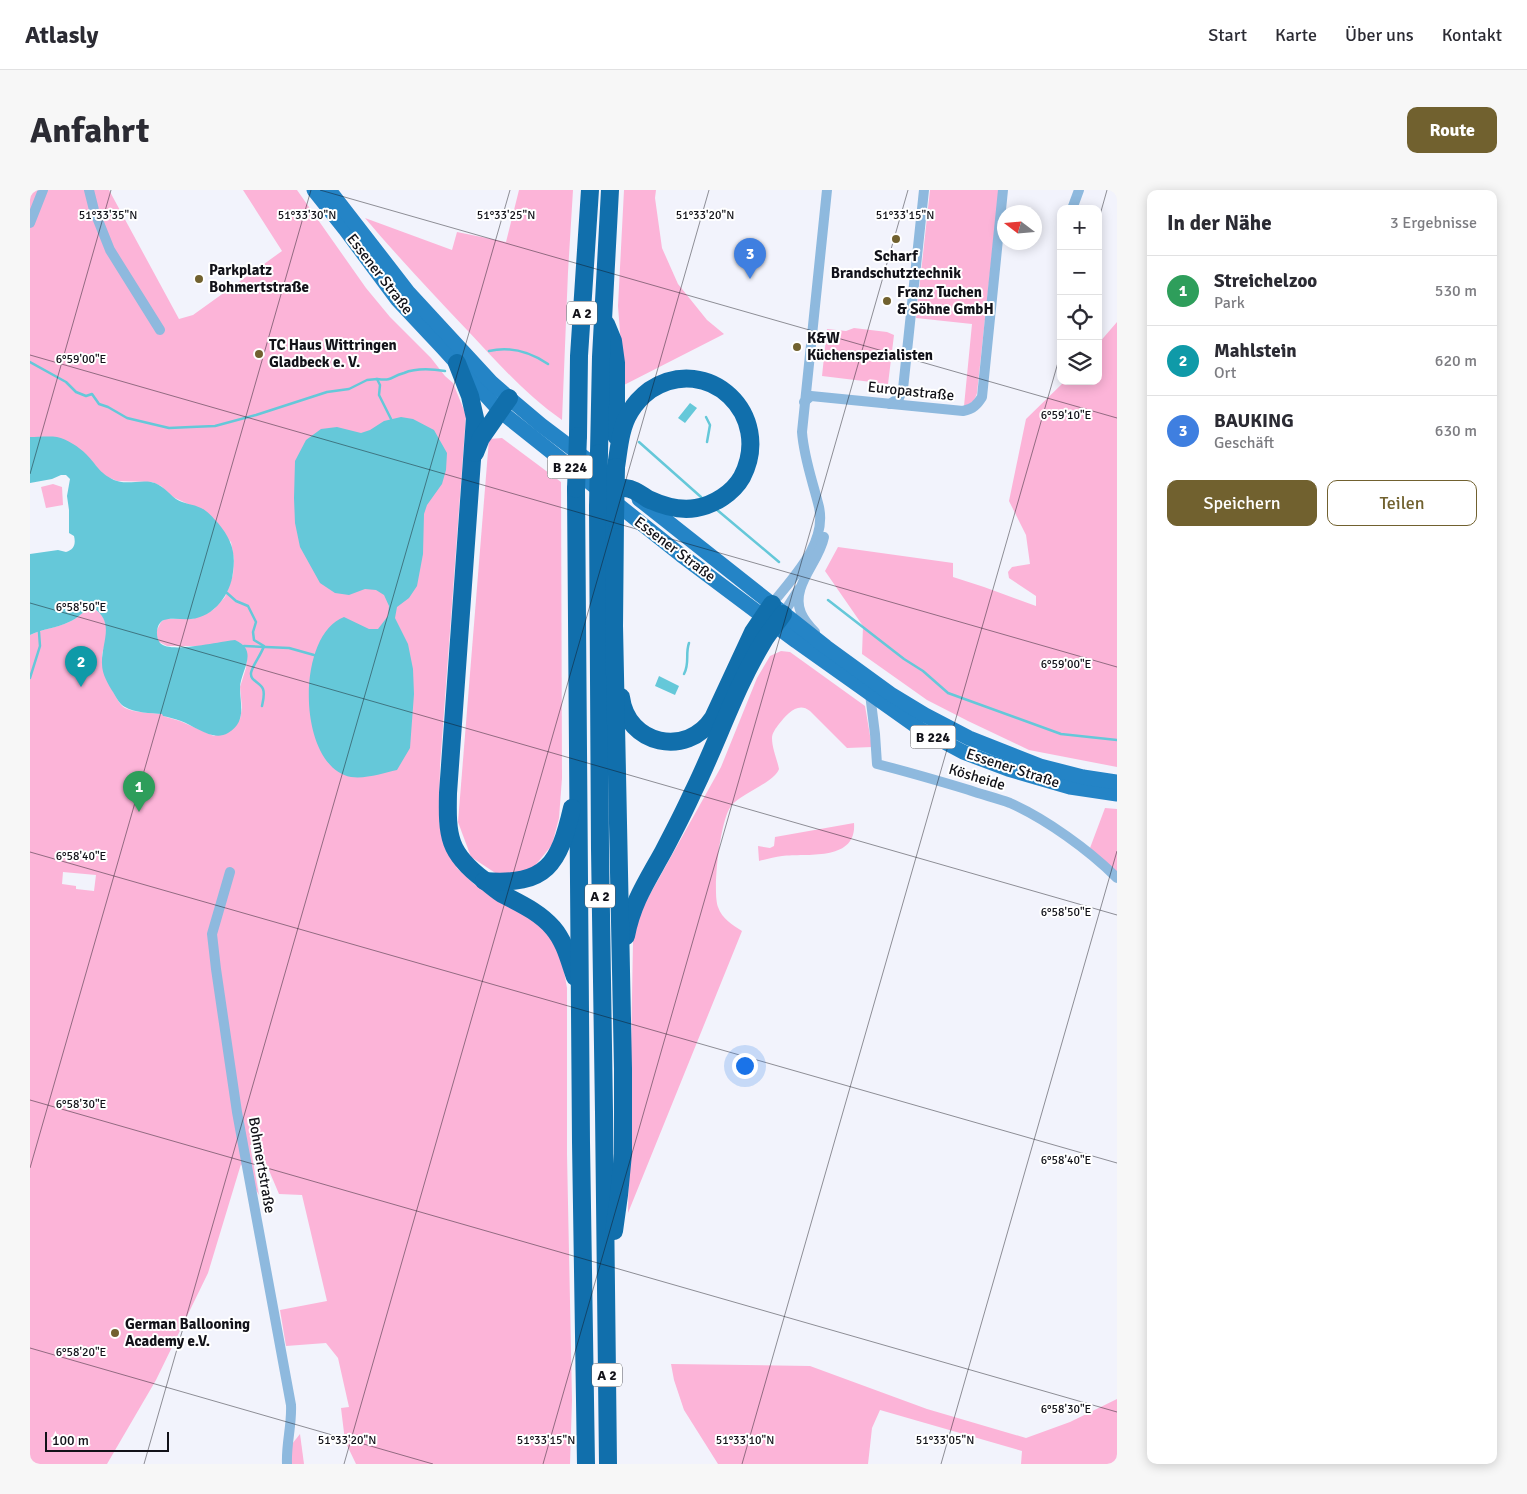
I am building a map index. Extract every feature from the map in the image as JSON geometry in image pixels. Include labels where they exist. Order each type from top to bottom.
[{"type":"highway","name":"A 2","points":[[586,1464],[581,1142],[576,490],[579,356],[590,190]]},
{"type":"highway","name":"A 2","points":[[608,1464],[600,849],[598,507],[603,314],[610,190]]},
{"type":"highway","points":[[603,314],[613,341],[616,363],[614,626],[623,1154],[606,1286]]},
{"type":"highway","points":[[457,363],[470,396],[475,418]]},
{"type":"highway","points":[[616,467],[622,432],[629,412],[636,401],[645,393],[664,382],[691,378],[717,387],[726,392],[739,407],[748,424],[751,443],[746,469],[739,483],[716,502],[695,508],[669,507],[635,490],[624,488]]},
{"type":"highway","points":[[500,404],[479,411],[475,418],[472,435],[473,458],[447,818],[450,838],[455,852],[464,865],[500,892],[531,909],[552,927],[559,936],[581,992]]},
{"type":"highway","points":[[473,458],[481,438],[500,404]]},
{"type":"highway","points":[[614,626],[618,632],[619,680],[621,700],[625,713],[630,722],[642,734],[651,738],[672,742],[691,738],[707,728],[746,645],[773,615]]},
{"type":"highway","points":[[620,968],[629,922],[640,891],[692,794],[743,680],[764,641],[773,615]]},
{"type":"highway","points":[[484,881],[521,881],[536,876],[547,868],[557,856],[564,838],[578,780]]},
{"type":"main road","name":"Essener Straße","points":[[314,190],[397,300],[457,363],[500,404],[674,549],[773,615],[826,647],[892,695],[925,715],[969,738],[1040,766],[1083,777],[1117,782]]},
{"type":"main road","name":"Essener Straße","points":[[329,190],[408,292],[491,382],[500,404],[541,425],[624,488],[773,615],[870,694],[920,729],[963,752],[1008,769],[1070,787],[1117,794]]},
{"type":"street","points":[[30,223],[43,190]]},
{"type":"street","points":[[89,190],[94,210],[110,250],[160,330]]},
{"type":"street","points":[[773,615],[817,540],[820,524],[819,509],[803,450],[802,432],[827,190]]},
{"type":"street","points":[[890,404],[899,398],[903,389],[924,190]]},
{"type":"street","name":"Europastraße","points":[[804,402],[811,396],[963,411],[970,410],[978,404],[982,397],[1004,190]]},
{"type":"street","points":[[1073,205],[1079,190]]},
{"type":"street","points":[[773,615],[802,584],[822,544],[825,528],[824,509],[814,489]]},
{"type":"street","points":[[802,584],[798,599],[802,615],[826,647]]},
{"type":"street","name":"Kösheide","points":[[870,694],[877,764],[923,776],[1008,803],[1034,815],[1089,854],[1117,878]]},
{"type":"street","name":"Bohmertstraße","points":[[230,872],[212,934],[237,1112],[291,1405],[287,1464]]},
{"type":"shaded area","points":[[30,190],[109,190],[179,319],[193,315],[282,251],[243,190],[297,190],[366,288],[390,317],[453,383],[466,415],[440,766],[439,821],[444,845],[457,868],[474,884],[528,914],[547,932],[561,954],[567,988],[567,1154],[572,1400],[570,1464],[356,1464],[345,1441],[341,1408],[349,1407],[338,1358],[326,1343],[286,1346],[280,1310],[327,1301],[302,1195],[279,1194],[265,1161],[255,1144],[250,1145],[259,1195],[241,1164],[208,1273],[156,1380],[107,1464],[30,1464],[30,635],[69,622],[93,608],[102,615],[106,624],[105,644],[102,654],[103,661],[110,684],[121,705],[134,711],[163,714],[163,716],[180,721],[214,736],[240,719],[242,708],[240,687],[246,668],[247,656],[200,646],[167,646],[159,642],[157,637],[157,630],[165,619],[192,619],[214,609],[225,597],[233,575],[234,559],[231,542],[190,505],[173,497],[161,486],[152,482],[117,481],[103,475],[95,465],[56,437],[30,437]],"holes":[[[63,872],[96,875],[94,891],[76,889],[76,886],[62,884]]]},
{"type":"shaded area","points":[[519,190],[573,190],[562,420],[536,400],[501,367],[365,218],[452,250],[457,232],[506,242]]},
{"type":"shaded area","points":[[624,190],[656,190],[655,198],[662,248],[678,284],[707,320],[724,334],[624,385],[618,306]]},
{"type":"shaded area","points":[[930,190],[999,190],[977,393],[969,404],[964,406],[972,324],[916,318]]},
{"type":"shaded area","points":[[1117,322],[1117,767],[1029,750],[927,700],[862,654],[863,626],[825,571],[838,547],[953,563],[953,577],[1036,606],[1036,596],[1009,578],[1008,572],[1012,567],[1030,564],[1026,535],[1009,501],[1026,419],[1061,385],[1102,385],[1102,339]]},
{"type":"shaded area","points":[[854,328],[887,332],[894,335],[888,384],[822,376],[827,329],[846,331]]},
{"type":"shaded area","points":[[502,438],[561,482],[562,778],[559,818],[552,845],[529,873],[500,876],[471,857],[458,822],[489,439]]},
{"type":"shaded area","points":[[53,484],[62,487],[63,505],[46,508],[41,487]]},
{"type":"shaded area","points":[[781,651],[790,652],[865,706],[872,747],[847,748],[810,711],[806,708],[797,708],[786,716],[773,734],[773,746],[779,769],[776,774],[731,806],[723,825],[720,840],[716,899],[722,915],[742,931],[628,1213],[633,942],[635,928],[639,914],[721,767],[757,678],[770,656]]},
{"type":"shaded area","points":[[1105,808],[1117,809],[1117,872],[1090,848]]},
{"type":"shaded area","points":[[854,823],[853,835],[848,844],[839,850],[817,855],[782,856],[759,861],[758,846],[770,848],[774,846],[775,837]]},
{"type":"shaded area","points":[[671,1364],[810,1366],[927,1409],[1026,1438],[1070,1422],[1117,1399],[1117,1464],[1021,1464],[1022,1451],[880,1410],[872,1428],[868,1464],[718,1464],[684,1410]]},
{"type":"shaded area","points":[[300,1434],[304,1464],[289,1464],[292,1444]]},
{"type":"water","points":[[690,403],[697,408],[685,423],[678,418]]},
{"type":"water","points":[[401,417],[413,419],[434,430],[447,453],[446,470],[442,484],[427,505],[424,514],[423,554],[417,586],[409,598],[397,607],[395,618],[408,644],[413,669],[414,694],[410,748],[397,770],[369,776],[351,777],[333,768],[320,750],[312,727],[309,700],[310,673],[317,648],[328,629],[344,617],[369,629],[378,629],[388,616],[389,606],[384,595],[376,590],[365,589],[349,595],[335,593],[320,583],[300,547],[295,523],[295,461],[306,440],[321,429],[337,427],[361,433],[370,430],[384,421]]},
{"type":"water","points":[[30,437],[57,437],[65,440],[83,451],[101,471],[114,480],[123,482],[151,482],[165,489],[176,499],[206,511],[218,523],[232,546],[234,558],[232,580],[225,596],[207,614],[191,619],[164,620],[159,624],[157,634],[160,643],[166,646],[196,646],[235,640],[242,645],[248,656],[240,688],[240,718],[234,729],[228,733],[216,736],[162,714],[133,710],[121,705],[109,686],[103,671],[102,656],[106,626],[100,614],[93,608],[72,621],[30,635],[30,554],[58,550],[66,552],[73,548],[75,542],[74,536],[69,533],[67,496],[70,479],[66,475],[61,475],[52,479],[30,483]]},
{"type":"water","points":[[659,676],[679,686],[675,695],[655,686]]},
{"type":"waterway","points":[[489,351],[505,349],[520,351],[548,364]]},
{"type":"waterway","points":[[30,362],[66,382],[76,392],[86,396],[92,394],[99,404],[127,418],[169,428],[215,426],[327,392],[349,389],[367,380],[377,379],[380,385],[379,395],[391,419]]},
{"type":"waterway","points":[[377,379],[389,379],[409,371],[429,369],[445,371]]},
{"type":"waterway","points":[[706,417],[710,425],[707,442]]},
{"type":"waterway","points":[[639,442],[701,497]]},
{"type":"waterway","points":[[716,509],[779,562]]},
{"type":"waterway","points":[[227,593],[236,601],[248,606],[256,622],[253,632],[254,640],[264,646],[251,673],[252,678],[263,689],[262,706]]},
{"type":"waterway","points":[[828,600],[904,659],[923,671],[948,693],[1061,734],[1117,740]]},
{"type":"waterway","points":[[30,678],[40,646],[39,632]]},
{"type":"waterway","points":[[684,674],[687,666],[689,643]]},
{"type":"waterway","points":[[244,646],[289,648],[314,655]]},
{"type":"place","name":"Scharf Brandschutztechnik","points":[[896,239]]},
{"type":"place","name":"Parkplatz Bohmertstraße","points":[[199,279]]},
{"type":"place","name":"BAUKING","points":[[750,279]]},
{"type":"place","name":"Franz Tuchen & Söhne GmbH","points":[[887,301]]},
{"type":"place","name":"K&W Küchenspezialisten","points":[[797,347]]},
{"type":"place","name":"TC Haus Wittringen Gladbeck e. V.","points":[[259,354]]},
{"type":"place","name":"Mahlstein","points":[[81,687]]},
{"type":"place","name":"Streichelzoo","points":[[139,812]]},
{"type":"place","name":"German Ballooning Academy e.V.","points":[[115,1333]]}]
